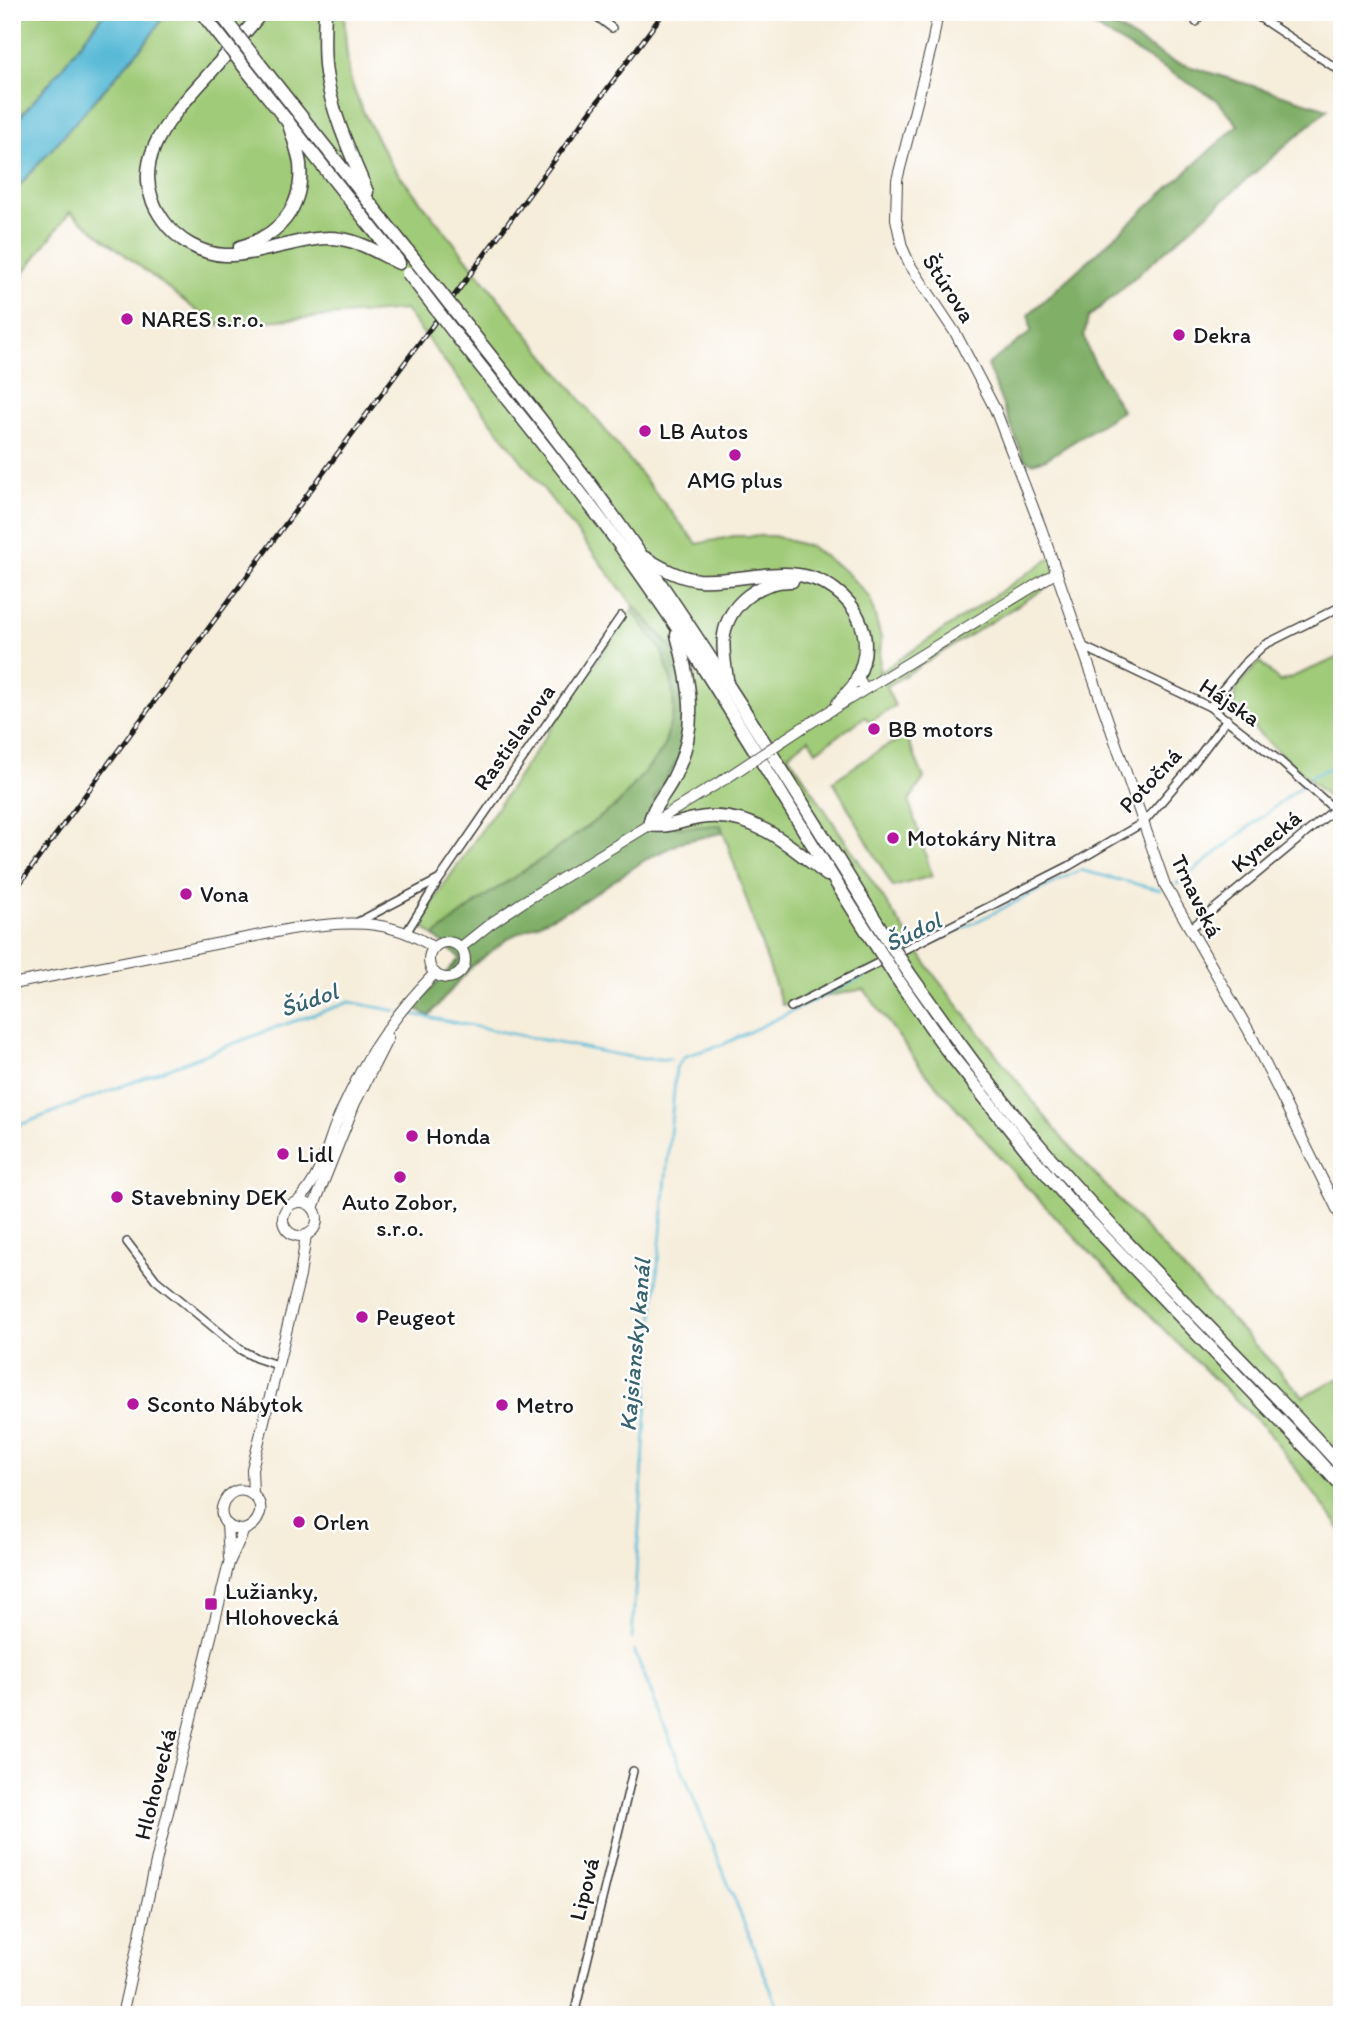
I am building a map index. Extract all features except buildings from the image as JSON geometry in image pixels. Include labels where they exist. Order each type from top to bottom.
[{"type":"highway","points":[[201,12],[556,461],[675,624],[833,880],[881,941]]},
{"type":"highway","points":[[219,12],[574,463],[641,556],[728,683],[946,1049],[1068,1199],[1342,1487]]},
{"type":"highway","points":[[262,12],[176,112],[155,143],[148,162],[148,181],[159,215],[169,229],[182,240],[211,253],[242,254],[337,238],[358,242],[404,268]]},
{"type":"highway","points":[[271,12],[180,116],[161,145],[155,164],[154,180],[164,212],[173,224],[199,243],[225,249],[257,242],[277,228],[292,209],[299,182],[298,153],[288,121]]},
{"type":"highway","points":[[325,12],[324,54],[329,90],[374,209]]},
{"type":"highway","points":[[641,556],[675,574],[697,580],[786,573],[811,578],[832,587],[849,602],[865,636],[863,665],[856,681]]},
{"type":"highway","points":[[728,683],[723,649],[724,635],[732,612],[758,589],[784,581],[815,585],[846,607],[860,638],[856,681]]},
{"type":"highway","points":[[675,624],[691,693],[690,725],[681,762],[664,794],[651,811],[649,825],[661,828],[706,817],[734,818],[748,822],[779,838],[833,880]]},
{"type":"highway","points":[[903,975],[1049,1156],[1342,1467]]},
{"type":"main road","name":"Štúrova","points":[[938,12],[897,180],[897,228],[906,257],[956,334],[995,409],[1056,572]]},
{"type":"main road","name":"Trnavská","points":[[1056,572],[1165,885],[1249,1031],[1342,1219]]},
{"type":"main road","points":[[460,948],[523,902],[1056,572]]},
{"type":"main road","points":[[821,717],[856,681],[871,687]]},
{"type":"main road","points":[[16,983],[323,924],[373,924],[406,933],[434,948]]},
{"type":"main road","points":[[423,941],[475,935]]},
{"type":"main road","points":[[446,942],[460,948],[465,959],[461,971],[447,978],[435,973],[429,961],[434,948],[446,942]]},
{"type":"main road","points":[[297,1202],[306,1203],[313,1208],[317,1219],[314,1229],[306,1236],[293,1235],[286,1229],[282,1220],[288,1206],[297,1202],[307,1192],[317,1174],[335,1126],[372,1051],[435,973]]},
{"type":"main road","points":[[313,1208],[355,1103],[397,1018]]},
{"type":"main road","name":"Hlohovecká","points":[[293,1235],[300,1276]]},
{"type":"main road","name":"Hlohovecká","points":[[122,2015],[159,1849],[229,1563],[244,1530],[254,1525],[259,1517],[259,1503],[253,1495],[252,1469],[300,1276],[306,1236]]},
{"type":"main road","name":"Hlohovecká","points":[[229,1563],[227,1524],[222,1515],[222,1504],[228,1496],[238,1491],[252,1469]]},
{"type":"main road","points":[[238,1491],[253,1495]]},
{"type":"main road","points":[[227,1524],[233,1529],[244,1530]]},
{"type":"street","points":[[591,12],[612,28]]},
{"type":"street","points":[[1196,22],[1202,12]]},
{"type":"street","points":[[1251,12],[1342,72]]},
{"type":"street","points":[[1210,707],[1243,665],[1264,645],[1342,606]]},
{"type":"street","name":"Rastislavova","points":[[406,933],[439,880],[621,617]]},
{"type":"street","name":"Hájska","points":[[1081,645],[1210,707],[1342,816]]},
{"type":"street","name":"Potočná","points":[[791,1007],[1069,866],[1144,822],[1191,768],[1227,719]]},
{"type":"street","name":"Kynecká","points":[[1190,929],[1335,809]]},
{"type":"street","name":"Rastislavova","points":[[358,922],[439,880]]},
{"type":"street","points":[[1331,1197],[1342,1190]]},
{"type":"street","points":[[127,1242],[156,1280],[230,1341],[248,1354],[277,1364]]},
{"type":"street","name":"Lipová","points":[[574,2015],[632,1771]]},
{"type":"green space","points":[[12,12],[105,12],[12,126]]},
{"type":"green space","points":[[167,12],[344,12],[353,88],[392,166],[697,544],[734,536],[774,536],[811,547],[846,572],[870,598],[881,638],[879,673],[1058,553],[1065,576],[886,687],[895,706],[870,722],[865,717],[816,751],[809,739],[788,754],[934,975],[1062,1138],[1303,1396],[1342,1377],[1342,1531],[1267,1430],[1172,1338],[1022,1182],[923,1070],[864,989],[782,1005],[721,825],[676,828],[654,799],[680,756],[679,655],[634,606],[405,310],[215,325],[70,212],[12,288],[12,194],[147,41]]},
{"type":"green space","points":[[1070,12],[1090,12],[1172,61],[1328,109],[1088,318],[1084,336],[1090,354],[1122,411],[1046,459],[1032,463],[1024,459],[987,365],[1031,332],[1029,314],[1238,125],[1217,100]]},
{"type":"green space","points":[[634,606],[679,655],[688,723],[680,756],[654,799],[676,828],[721,825],[722,833],[681,842],[645,860],[576,906],[510,937],[471,967],[429,1016],[414,1007],[460,958],[434,936],[487,895],[618,804],[663,750],[674,710],[672,683],[662,651],[632,610]]},
{"type":"green space","points":[[632,610],[662,651],[672,683],[674,710],[663,750],[618,804],[487,895],[434,936],[418,923]]},
{"type":"green space","points":[[1342,656],[1342,810],[1239,715],[1234,700],[1243,680],[1260,662],[1280,682]]},
{"type":"green space","name":"Motokáry Nitra","points":[[906,736],[924,778],[909,801],[932,876],[893,887],[833,781]]},
{"type":"water","points":[[105,12],[167,12],[147,41],[12,194],[12,126]]},
{"type":"waterway","name":"Šúdol","points":[[1310,777],[1342,762]]},
{"type":"waterway","name":"Šúdol","points":[[1177,884],[1301,786]]},
{"type":"waterway","name":"Šúdol","points":[[903,958],[1080,870],[1160,890]]},
{"type":"waterway","name":"Kajsiansky kanál","points":[[632,1639],[650,1353],[676,1068],[685,1056],[722,1045],[884,967]]},
{"type":"waterway","name":"Šúdol","points":[[12,1128],[350,1002],[396,1011]]},
{"type":"waterway","name":"Šúdol","points":[[402,1012],[614,1054],[643,1059],[671,1059]]},
{"type":"waterway","name":"Kajsiansky kanál","points":[[634,1650],[781,2015]]},
{"type":"railway","points":[[12,894],[664,12]]},
{"type":"place","name":"NARES s.r.o.","points":[[127,319]]},
{"type":"place","name":"Dekra","points":[[1179,335]]},
{"type":"place","name":"LB Autos","points":[[645,431]]},
{"type":"place","name":"AMG plus","points":[[735,455]]},
{"type":"place","name":"BB motors","points":[[874,729]]},
{"type":"place","name":"Motokáry Nitra","points":[[893,838]]},
{"type":"place","name":"Vona","points":[[186,894]]},
{"type":"place","name":"Honda","points":[[412,1136]]},
{"type":"place","name":"Lidl","points":[[283,1154]]},
{"type":"place","name":"Auto Zobor, s.r.o.","points":[[400,1177]]},
{"type":"place","name":"Stavebniny DEK","points":[[117,1197]]},
{"type":"place","name":"Peugeot","points":[[362,1317]]},
{"type":"place","name":"Sconto Nábytok","points":[[133,1404]]},
{"type":"place","name":"Metro","points":[[502,1405]]},
{"type":"place","name":"Orlen","points":[[299,1522]]},
{"type":"place","name":"Lužianky, Hlohovecká","points":[[211,1604]]}]
